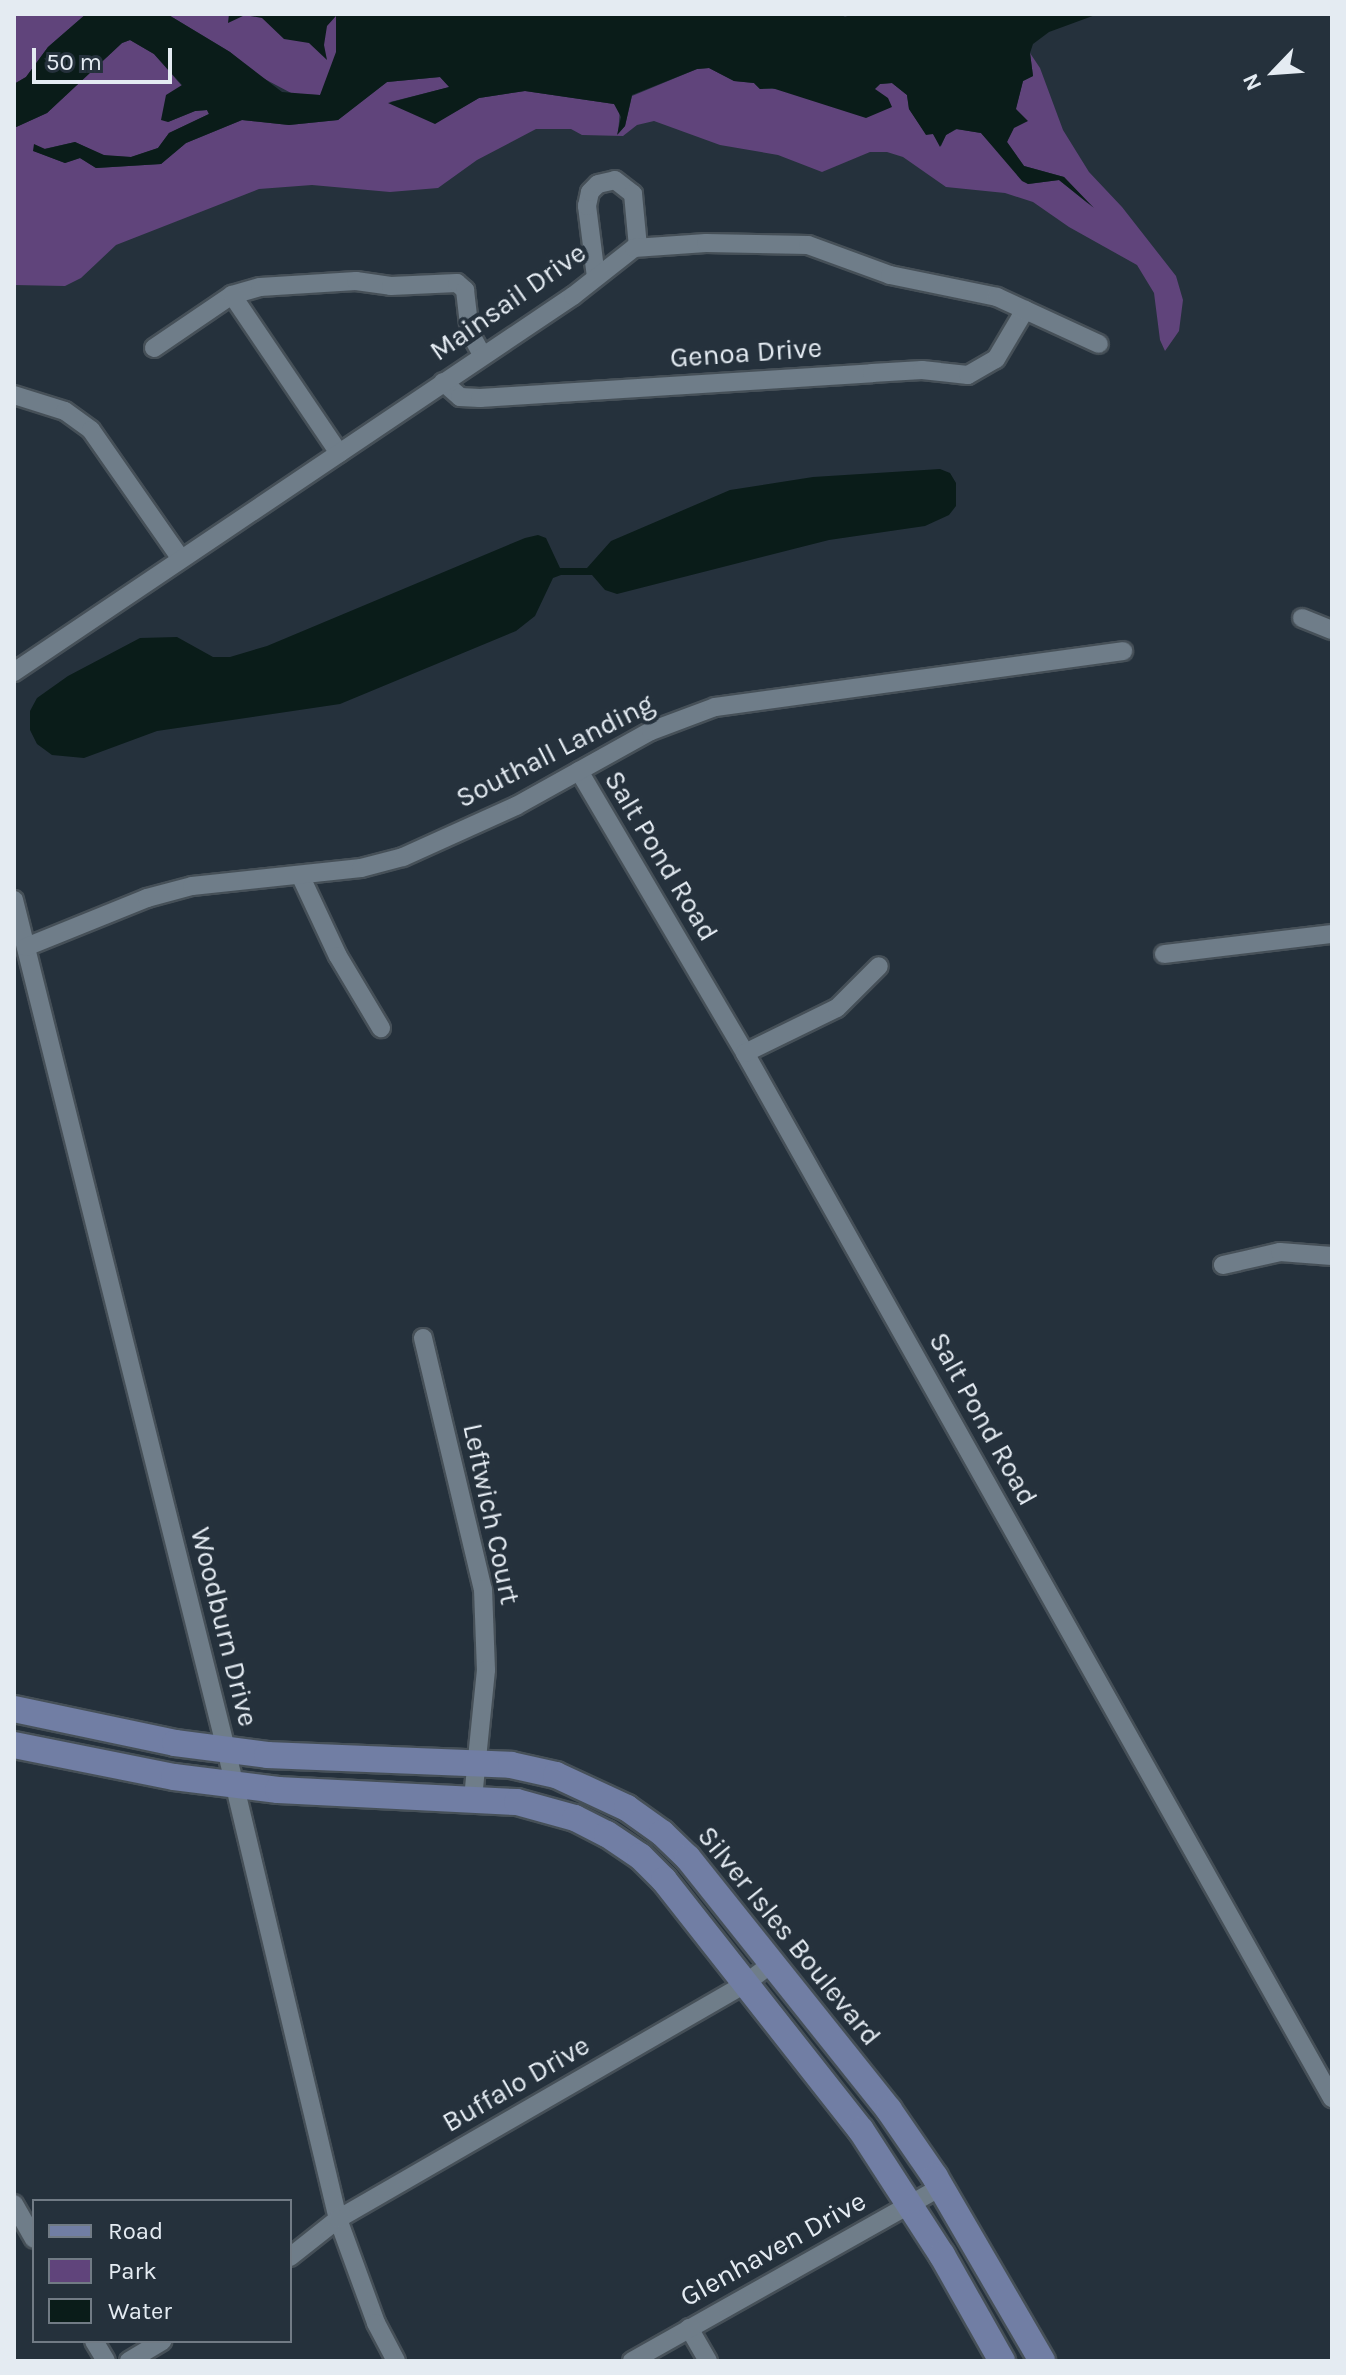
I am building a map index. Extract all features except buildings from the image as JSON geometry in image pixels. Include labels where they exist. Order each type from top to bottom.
[{"type":"street","points":[[596,277],[587,206],[590,192],[598,184],[615,180],[633,194],[638,247],[783,242],[808,245],[890,275],[978,291],[1099,344]]},
{"type":"street","name":"Mainsail Drive","points":[[14,672],[483,356],[638,247]]},
{"type":"street","points":[[154,348],[232,295],[260,287],[356,281],[391,286],[457,283],[465,290],[470,333],[483,356]]},
{"type":"street","points":[[232,295],[339,453]]},
{"type":"street","name":"Genoa Drive","points":[[443,382],[460,397],[480,398],[922,370],[968,375],[996,359],[1025,310]]},
{"type":"street","points":[[14,395],[65,411],[91,430],[181,559]]},
{"type":"street","points":[[1302,618],[1332,630]]},
{"type":"street","name":"Southall Landing","points":[[26,947],[147,898],[192,886],[361,868],[403,857],[516,806],[651,731],[715,707],[1123,651]]},
{"type":"street","name":"Salt Pond Road","points":[[579,771],[745,1053],[1332,2098]]},
{"type":"street","points":[[300,875],[338,956],[381,1028]]},
{"type":"street","name":"Woodburn Drive","points":[[14,900],[226,1749],[338,2219],[376,2323],[396,2361]]},
{"type":"street","points":[[1164,954],[1332,934]]},
{"type":"street","points":[[745,1053],[837,1008],[879,966]]},
{"type":"street","points":[[1223,1265],[1280,1252],[1332,1256]]},
{"type":"street","name":"Leftwich Court","points":[[423,1338],[483,1589],[486,1670],[473,1799]]},
{"type":"street","name":"Silver Isles Boulevard","points":[[14,1709],[175,1743],[267,1755],[511,1765],[556,1775],[627,1808],[662,1833],[688,1858],[889,2110],[941,2187],[1042,2361]]},
{"type":"street","points":[[14,1745],[174,1777],[234,1784],[473,1799],[548,1809],[575,1818],[618,1841],[640,1856],[664,1880],[861,2130],[910,2205],[1002,2361]]},
{"type":"street","name":"Buffalo Drive","points":[[292,2255],[338,2219],[746,1983],[773,1963]]},
{"type":"street","name":"Glenhaven Drive","points":[[632,2361],[941,2187]]},
{"type":"street","points":[[14,2204],[32,2236]]},
{"type":"street","points":[[689,2328],[708,2361]]},
{"type":"street","points":[[95,2343],[106,2361]]},
{"type":"street","points":[[129,2361],[159,2343]]},
{"type":"green space","points":[[14,14],[86,14],[48,47],[26,77],[14,84]]},
{"type":"green space","points":[[167,14],[357,14],[359,50],[320,95],[293,94],[257,75],[230,52]]},
{"type":"green space","points":[[130,40],[154,54],[182,86],[168,122],[195,111],[207,110],[209,114],[169,133],[158,148],[131,157],[104,156],[75,142],[44,149],[34,145],[34,151],[65,163],[80,158],[96,168],[161,164],[186,143],[242,120],[289,125],[338,120],[387,82],[440,77],[450,87],[390,102],[435,123],[479,98],[525,91],[614,104],[620,109],[618,134],[625,126],[632,96],[697,69],[709,68],[734,81],[754,83],[760,89],[874,89],[880,84],[892,83],[907,95],[909,109],[926,134],[933,134],[941,146],[946,135],[957,129],[981,133],[1028,184],[1059,180],[1090,205],[1064,177],[1024,166],[1007,142],[1023,81],[1033,76],[1030,53],[1040,68],[1063,130],[1089,172],[1122,207],[1176,276],[1183,300],[1179,331],[1165,351],[1160,340],[1154,293],[1137,265],[1069,227],[1033,202],[1005,193],[946,187],[903,157],[887,152],[870,152],[822,172],[778,155],[720,145],[654,121],[637,125],[623,136],[582,135],[571,129],[536,129],[477,160],[438,188],[390,192],[312,185],[259,189],[116,245],[81,278],[65,286],[14,285],[14,128],[47,113],[122,43]]},
{"type":"water","points":[[86,14],[167,14],[230,52],[282,92],[320,95],[336,52],[336,16],[327,26],[324,45],[327,60],[309,43],[284,39],[262,18],[245,15],[228,23],[229,14],[840,14],[845,17],[853,14],[1098,14],[1049,32],[1033,44],[1030,53],[1033,76],[1023,81],[1016,109],[1028,121],[1014,128],[1007,142],[1024,166],[1064,177],[1094,208],[1059,180],[1028,184],[1022,181],[981,133],[956,129],[946,135],[940,147],[933,134],[926,135],[909,109],[907,95],[892,83],[880,84],[875,89],[888,98],[892,107],[866,118],[772,88],[760,89],[754,83],[734,81],[709,68],[697,69],[632,95],[625,126],[617,135],[621,117],[614,104],[525,91],[479,98],[435,124],[388,103],[449,87],[440,77],[387,82],[338,120],[289,125],[242,120],[186,143],[161,164],[96,168],[80,158],[65,163],[33,151],[34,144],[45,149],[75,142],[104,155],[131,157],[158,148],[169,133],[209,114],[207,110],[195,111],[168,122],[161,120],[166,95],[182,85],[154,54],[130,40],[122,43],[47,113],[14,128],[14,84],[26,77],[48,47]]},
{"type":"water","points":[[940,469],[950,473],[956,483],[956,506],[949,515],[925,526],[829,540],[617,594],[605,590],[592,575],[561,575],[553,578],[535,616],[516,631],[340,704],[157,731],[84,758],[52,755],[37,744],[30,730],[30,711],[37,698],[68,676],[140,638],[177,637],[213,657],[230,657],[267,646],[525,538],[538,535],[546,538],[560,568],[587,568],[611,541],[730,490],[813,477]]}]
